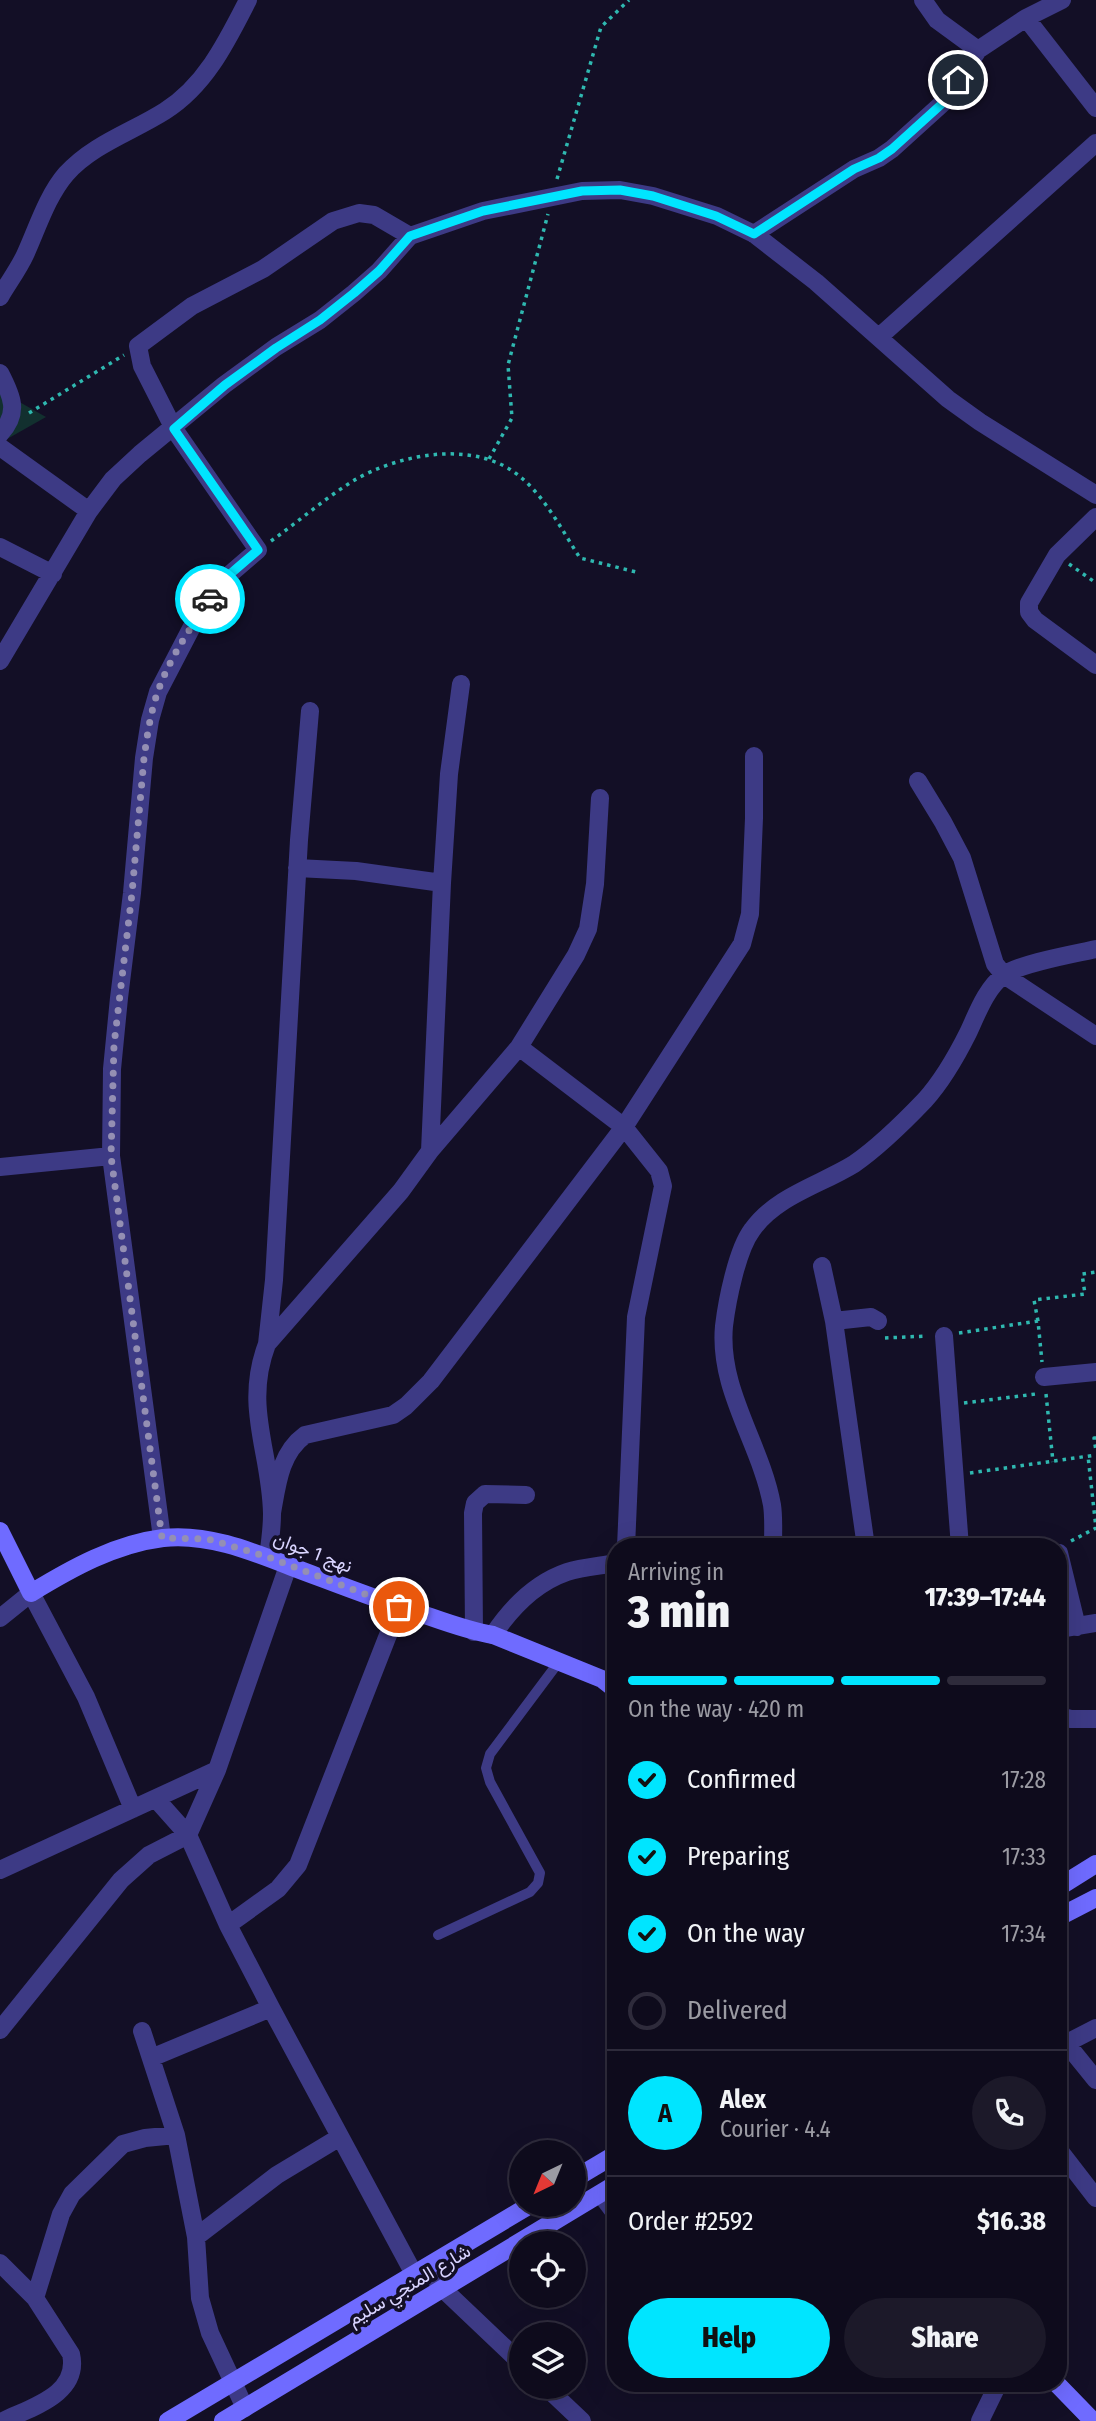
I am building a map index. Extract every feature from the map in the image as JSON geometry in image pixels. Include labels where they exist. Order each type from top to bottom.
[{"type":"main road","points":[[0,1531],[32,1594]]},
{"type":"main road","name":"نهج 1 جوان","points":[[32,1594],[71,1568],[115,1550],[162,1538],[208,1539],[268,1557],[399,1607],[474,1632],[493,1635],[607,1683]]},
{"type":"main road","points":[[1067,1882],[1096,1864]]},
{"type":"main road","points":[[1067,1913],[1096,1898]]},
{"type":"main road","points":[[586,2172],[607,2159]]},
{"type":"main road","name":"شارع المنجي سليم","points":[[223,2421],[607,2190]]},
{"type":"main road","name":"شارع المنجي سليم","points":[[168,2421],[510,2217]]},
{"type":"main road","points":[[1064,2392],[1093,2421]]},
{"type":"street","points":[[0,297],[23,260],[64,176],[95,149],[168,110],[189,92],[226,44],[248,0]]},
{"type":"street","points":[[923,0],[937,20],[978,50]]},
{"type":"street","points":[[754,234],[854,169],[879,158],[914,132],[945,101],[978,50],[1026,18],[1062,0]]},
{"type":"street","points":[[1026,18],[1096,108]]},
{"type":"street","points":[[879,337],[1096,143]]},
{"type":"street","points":[[0,661],[89,510],[113,479],[225,385],[320,320],[354,293],[379,271],[410,236],[483,211],[582,191],[620,190],[653,196],[716,216],[754,234],[792,261],[948,399],[1096,495]]},
{"type":"street","points":[[162,1538],[111,1156],[118,998],[150,720],[158,692],[197,617],[222,581],[258,550],[174,429],[142,366],[138,346],[192,306],[262,269],[333,221],[359,212],[374,215],[410,236]]},
{"type":"street","points":[[0,373],[12,397],[12,411],[3,431]]},
{"type":"street","points":[[0,447],[89,510]]},
{"type":"street","points":[[1096,517],[1057,555],[1029,603],[1029,611],[1035,620],[1096,666]]},
{"type":"street","points":[[0,547],[53,574]]},
{"type":"street","points":[[430,1151],[442,883],[450,775],[461,684]]},
{"type":"street","points":[[272,1513],[256,1395],[259,1366],[267,1344],[274,1280],[297,868],[310,711]]},
{"type":"street","points":[[268,1557],[278,1480],[291,1447],[305,1436],[393,1415],[431,1381],[624,1127],[742,944],[750,914],[754,757]]},
{"type":"street","points":[[918,781],[962,858],[995,964],[1004,975],[1096,1036]]},
{"type":"street","points":[[267,1344],[401,1191],[430,1151],[519,1047],[576,955],[588,929],[595,884],[600,798]]},
{"type":"street","points":[[297,868],[356,871],[442,883]]},
{"type":"street","points":[[773,1538],[772,1505],[724,1361],[724,1328],[733,1276],[751,1231],[767,1214],[788,1199],[853,1164],[888,1137],[926,1098],[950,1067],[983,1003],[1004,975],[1043,961],[1096,949]]},
{"type":"street","points":[[519,1047],[624,1127],[659,1171],[663,1186],[636,1317],[626,1538]]},
{"type":"street","points":[[0,1167],[111,1156]]},
{"type":"street","points":[[822,1266],[834,1321],[865,1538]]},
{"type":"street","points":[[834,1321],[871,1317],[878,1321]]},
{"type":"street","points":[[944,1336],[959,1538]]},
{"type":"street","points":[[1045,1385],[1096,1372]]},
{"type":"street","points":[[474,1632],[475,1503],[485,1494],[526,1496]]},
{"type":"street","points":[[493,1635],[506,1616],[536,1588],[567,1572],[607,1564]]},
{"type":"street","points":[[0,2030],[121,1880],[149,1855],[188,1835],[217,1770],[288,1566]]},
{"type":"street","points":[[1067,1584],[1077,1627]]},
{"type":"street","points":[[0,1618],[32,1594],[86,1697],[134,1809]]},
{"type":"street","points":[[228,1925],[278,1889],[298,1865],[399,1607]]},
{"type":"street","points":[[1067,1628],[1096,1622]]},
{"type":"street","points":[[1067,1717],[1096,1720]]},
{"type":"street","points":[[0,1870],[217,1770]]},
{"type":"street","points":[[156,1799],[188,1835],[228,1925],[271,2008],[340,2137],[420,2271],[443,2289],[509,2352]]},
{"type":"street","points":[[151,2058],[271,2008]]},
{"type":"street","points":[[1067,2043],[1096,2028]]},
{"type":"street","points":[[142,2031],[176,2135],[196,2237],[200,2298],[210,2333],[244,2408]]},
{"type":"street","points":[[1067,2049],[1096,2080]]},
{"type":"street","points":[[34,2298],[61,2214],[72,2194],[123,2144],[145,2138],[176,2135]]},
{"type":"street","points":[[196,2237],[277,2175],[340,2137]]},
{"type":"street","points":[[1067,2160],[1096,2198]]},
{"type":"street","points":[[0,2263],[34,2298],[71,2354],[73,2370],[66,2385],[52,2397],[3,2421]]},
{"type":"street","points":[[980,2421],[994,2392]]},
{"type":"street","points":[[559,2399],[582,2421]]},
{"type":"lane","points":[[438,1935],[530,1892],[538,1883],[540,1873],[490,1782],[486,1769],[490,1754],[558,1663]]},
{"type":"lane","points":[[597,2196],[607,2209]]},
{"type":"path","points":[[488,459],[512,418],[508,365],[601,27],[629,0]]},
{"type":"path","points":[[3,431],[138,346]]},
{"type":"path","points":[[258,550],[353,481],[386,466],[453,453],[488,459],[512,471],[536,493],[580,558],[640,573]]},
{"type":"path","points":[[1057,555],[1096,583]]},
{"type":"path","points":[[1053,1462],[1034,1300],[1085,1294],[1082,1274],[1096,1272]]},
{"type":"path","points":[[878,1321],[880,1338],[944,1336],[1038,1321]]},
{"type":"path","points":[[949,1405],[1045,1385]]},
{"type":"path","points":[[954,1475],[1088,1456],[1096,1453],[1096,1438]]},
{"type":"path","points":[[1067,1544],[1096,1528],[1088,1456]]},
{"type":"green space","points":[[0,391],[46,417],[0,443]]},
{"type":"way so far","points":[[210,599],[173,660],[158,692],[150,720],[118,998],[113,1069],[111,1156],[162,1538],[208,1539],[268,1557],[399,1607]]},
{"type":"route","points":[[210,599],[222,581],[258,550],[174,429],[225,385],[320,320],[354,293],[379,271],[410,236],[483,211],[582,191],[620,190],[653,196],[716,216],[754,234],[854,169],[892,149],[914,132],[945,101],[958,80]]}]
